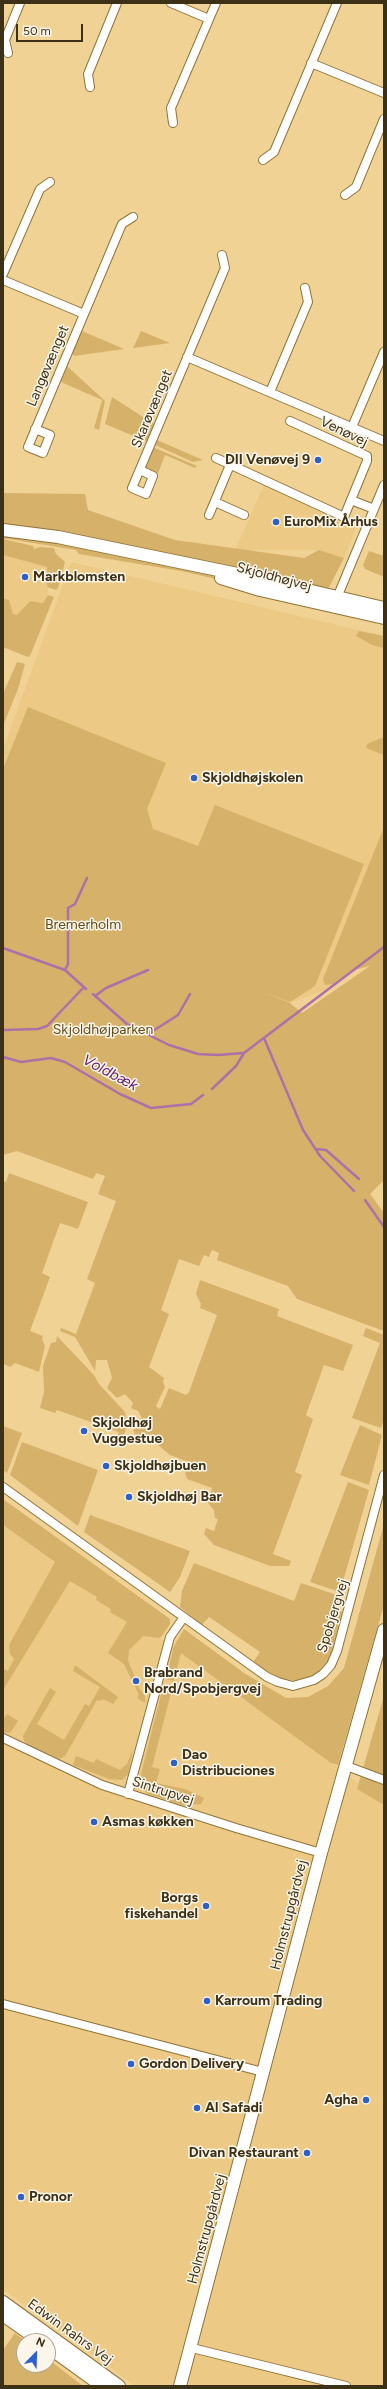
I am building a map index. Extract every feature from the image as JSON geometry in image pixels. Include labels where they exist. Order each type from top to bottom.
[{"type":"street","points":[[8,53],[5,40],[20,3]]},
{"type":"street","points":[[90,87],[88,74],[117,3]]},
{"type":"street","points":[[171,3],[209,19]]},
{"type":"street","points":[[173,123],[171,108],[216,3]]},
{"type":"street","points":[[263,160],[274,152],[337,3]]},
{"type":"street","points":[[311,63],[384,94]]},
{"type":"street","points":[[345,195],[356,187],[384,119]]},
{"type":"street","points":[[3,274],[40,189],[50,182]]},
{"type":"street","name":"Langøvænget","points":[[35,429],[122,224],[133,217]]},
{"type":"street","name":"Skarøvænget","points":[[140,470],[225,268],[222,255]]},
{"type":"street","name":"Langøvænget","points":[[3,280],[84,314]]},
{"type":"street","points":[[270,392],[308,302],[305,288]]},
{"type":"street","points":[[352,427],[384,352]]},
{"type":"street","name":"Skarøvænget","points":[[187,357],[384,441]]},
{"type":"street","name":"Venøvej","points":[[216,458],[344,517],[367,461],[365,454],[290,421]]},
{"type":"street","points":[[209,515],[230,465]]},
{"type":"street","points":[[335,603],[384,484]]},
{"type":"street","points":[[351,500],[374,509]]},
{"type":"street","points":[[215,502],[244,514]]},
{"type":"street","name":"Skjoldhøjvej","points":[[3,530],[58,537],[159,558],[335,603],[384,618]]},
{"type":"street","name":"Skjoldhøjvej","points":[[335,603],[384,608]]},
{"type":"street","name":"Spobjergvej","points":[[3,1487],[267,1677],[278,1682],[294,1686],[304,1684],[323,1674],[331,1665],[337,1651],[384,1475]]},
{"type":"street","points":[[128,1794],[170,1637],[184,1617]]},
{"type":"street","name":"Holmstrupgårdvej","points":[[180,2386],[192,2348],[344,1765],[384,1630]]},
{"type":"street","name":"Sintrupvej","points":[[3,1738],[102,1785],[321,1853]]},
{"type":"street","points":[[344,1765],[384,1780]]},
{"type":"street","points":[[3,2004],[263,2072]]},
{"type":"street","name":"Edwin Rahrs Vej","points":[[3,2302],[119,2386]]},
{"type":"street","name":"Edwin Rahrs Vej","points":[[3,2315],[29,2333]]},
{"type":"street","points":[[192,2348],[346,2386]]},
{"type":"street","name":"Edwin Rahrs Vej","points":[[56,2353],[102,2386]]},
{"type":"shaded area","points":[[264,485],[357,527],[344,558],[319,550],[235,550]]},
{"type":"shaded area","name":"Markblomsten","points":[[3,555],[47,567],[48,595],[43,603],[30,601],[17,615],[13,614],[9,600],[3,598]]},
{"type":"shaded area","name":"Skjoldhøjskolen","points":[[71,562],[384,636],[384,948],[328,989],[290,1003],[160,949],[3,807],[3,749]]},
{"type":"shaded area","points":[[3,1525],[256,1707],[353,1779],[384,1805],[384,2386],[135,2386],[3,2289]]},
{"type":"green space","points":[[82,331],[124,349],[74,356],[72,353]]},
{"type":"green space","points":[[141,331],[170,343],[133,348]]},
{"type":"green space","points":[[67,366],[105,401],[99,430],[94,428],[102,400],[61,382]]},
{"type":"green space","points":[[112,397],[154,424],[148,442],[105,424]]},
{"type":"green space","points":[[157,440],[203,460],[193,462],[155,445]]},
{"type":"green space","points":[[153,448],[197,466],[195,468],[165,455],[157,476],[146,471],[145,468]]},
{"type":"green space","points":[[3,493],[85,494],[88,510],[175,540],[304,558],[319,550],[344,558],[321,603],[181,571],[79,554],[76,550],[3,538]]},
{"type":"green space","points":[[3,539],[33,546],[34,549],[40,547],[54,548],[56,554],[65,562],[58,588],[56,590],[47,587],[47,567],[3,555]]},
{"type":"green space","points":[[369,551],[384,556],[384,577],[365,569],[363,565]]},
{"type":"green space","points":[[48,595],[54,597],[30,656],[28,657],[3,647],[3,598],[9,600],[13,614],[17,615],[30,601],[43,603]]},
{"type":"green space","points":[[359,631],[384,636],[384,648],[372,645],[356,636]]},
{"type":"green space","points":[[17,662],[25,664],[18,689],[3,726],[3,694]]},
{"type":"green space","points":[[28,707],[166,763],[147,809],[153,829],[198,846],[215,805],[364,864],[315,986],[290,1002],[264,992],[290,1003],[302,1013],[370,966],[350,971],[333,984],[325,985],[323,979],[384,827],[384,1180],[370,1194],[384,1213],[384,1331],[297,1299],[288,1286],[217,1260],[219,1253],[212,1250],[209,1257],[204,1255],[199,1266],[179,1259],[161,1310],[169,1314],[149,1367],[164,1378],[163,1382],[165,1387],[156,1406],[160,1409],[169,1388],[186,1395],[189,1392],[217,1315],[200,1308],[201,1304],[196,1294],[200,1280],[279,1309],[277,1316],[353,1345],[343,1371],[324,1365],[306,1415],[313,1419],[295,1472],[302,1475],[273,1554],[291,1561],[289,1566],[270,1566],[214,1545],[204,1534],[206,1528],[214,1531],[218,1519],[215,1518],[214,1510],[208,1503],[212,1488],[187,1479],[185,1473],[189,1462],[170,1455],[157,1444],[139,1439],[133,1431],[142,1418],[138,1411],[131,1408],[133,1403],[125,1394],[117,1398],[107,1388],[112,1378],[107,1360],[96,1360],[95,1371],[75,1337],[60,1331],[61,1328],[76,1334],[95,1283],[87,1279],[116,1201],[98,1194],[105,1176],[96,1173],[93,1179],[17,1151],[3,1155],[3,769]]},
{"type":"green space","points":[[384,737],[384,755],[366,748],[367,744]]},
{"type":"green space","points":[[9,1173],[88,1202],[78,1229],[60,1223],[42,1273],[50,1277],[30,1331],[43,1336],[42,1339],[45,1346],[39,1372],[15,1363],[10,1367],[4,1364],[3,1181],[6,1182]]},
{"type":"green space","points":[[366,1328],[384,1335],[384,1419],[381,1428],[352,1418],[380,1343],[363,1336]]},
{"type":"green space","points":[[57,1336],[94,1375],[99,1384],[125,1412],[127,1424],[123,1439],[117,1437],[119,1432],[57,1410],[55,1413],[40,1408],[44,1392],[43,1366],[51,1343],[56,1342]]},
{"type":"green space","points":[[360,1425],[382,1435],[369,1485],[340,1475]]},
{"type":"green space","points":[[3,1426],[22,1433],[7,1473],[3,1470]]},
{"type":"green space","points":[[22,1442],[98,1470],[78,1526],[10,1475]]},
{"type":"green space","points":[[348,1482],[369,1490],[340,1592],[310,1582]]},
{"type":"green space","points":[[3,1499],[170,1619],[170,1624],[162,1636],[159,1638],[143,1636],[129,1650],[128,1661],[136,1679],[134,1681],[145,1696],[145,1703],[137,1698],[139,1695],[124,1664],[108,1653],[127,1622],[110,1612],[111,1609],[96,1600],[97,1597],[70,1581],[3,1690],[3,1669],[8,1671],[14,1659],[10,1654],[9,1645],[55,1562],[3,1525]]},
{"type":"green space","points":[[90,1515],[190,1551],[180,1577],[170,1592],[84,1532]]},
{"type":"green space","points":[[384,1524],[384,1605],[338,1765],[331,1763],[181,1653],[174,1681],[166,1679],[174,1646],[184,1629],[244,1673],[286,1698],[308,1697],[328,1686],[344,1668]]},
{"type":"green space","points":[[194,1563],[294,1601],[301,1583],[340,1596],[337,1608],[342,1612],[330,1659],[324,1667],[312,1676],[297,1681],[278,1678],[253,1662],[260,1652],[209,1617],[202,1625],[180,1607],[182,1591]]},
{"type":"green space","points":[[75,1665],[118,1697],[113,1704],[103,1699],[100,1701],[97,1700],[65,1756],[60,1759],[28,1745],[24,1741],[23,1736],[50,1688],[56,1692],[37,1724],[64,1740],[85,1704],[89,1706],[100,1687],[73,1671]]},
{"type":"green space","points":[[163,1687],[172,1689],[152,1767],[160,1769],[156,1783],[185,1789],[204,1798],[201,1804],[182,1805],[148,1794],[142,1789],[141,1774]]},
{"type":"green space","points":[[384,1696],[384,1805],[357,1789]]},
{"type":"green space","points":[[7,1714],[18,1721],[11,1732],[5,1733],[3,1732],[3,1720]]},
{"type":"green space","points":[[133,1749],[128,1774],[122,1780],[109,1779],[73,1765],[76,1756],[94,1763],[96,1759],[120,1770],[127,1764]]},
{"type":"green space","points":[[15,2333],[16,2373],[56,2373],[56,2365],[83,2386],[3,2386],[3,2350]]},
{"type":"waterway","points":[[65,970],[68,964],[68,908],[75,904],[87,878]]},
{"type":"waterway","name":"Voldbæk","points":[[212,1089],[236,1066],[244,1053],[384,947]]},
{"type":"waterway","name":"Voldbæk","points":[[3,948],[65,970],[86,989]]},
{"type":"waterway","points":[[95,996],[106,988],[148,970]]},
{"type":"waterway","points":[[3,1030],[38,1029],[47,1026],[84,987]]},
{"type":"waterway","name":"Voldbæk","points":[[93,994],[127,1024],[169,1045],[198,1054],[218,1055],[243,1053]]},
{"type":"waterway","points":[[148,1034],[178,1015],[190,994]]},
{"type":"waterway","points":[[264,1038],[303,1130],[320,1156],[354,1191]]},
{"type":"waterway","name":"Voldbæk","points":[[3,1057],[21,1062],[51,1058],[65,1062],[120,1094],[151,1108],[191,1104],[203,1095]]},
{"type":"waterway","points":[[316,1149],[326,1150],[359,1179]]},
{"type":"waterway","points":[[365,1200],[384,1227]]},
{"type":"place","name":"DII Venøvej 9","points":[[318,460]]},
{"type":"place","name":"EuroMix Århus","points":[[276,522]]},
{"type":"place","name":"Markblomsten","points":[[25,577]]},
{"type":"place","name":"Skjoldhøjskolen","points":[[194,778]]},
{"type":"place","name":"Skjoldhøj Vuggestue","points":[[84,1431]]},
{"type":"place","name":"Skjoldhøjbuen","points":[[106,1466]]},
{"type":"place","name":"Skjoldhøj Bar","points":[[129,1497]]},
{"type":"place","name":"Brabrand Nord/Spobjergvej","points":[[136,1681]]},
{"type":"place","name":"Dao Distribuciones","points":[[174,1763]]},
{"type":"place","name":"Asmas køkken","points":[[94,1822]]},
{"type":"place","name":"Borgs fiskehandel","points":[[206,1906]]},
{"type":"place","name":"Karroum Trading","points":[[207,2001]]},
{"type":"place","name":"Gordon Delivery","points":[[131,2064]]},
{"type":"place","name":"Agha","points":[[366,2100]]},
{"type":"place","name":"Al Safadi","points":[[197,2108]]},
{"type":"place","name":"Divan Restaurant","points":[[307,2153]]},
{"type":"place","name":"Pronor","points":[[21,2197]]},
{"type":"park label","name":"Bremerholm","points":[[83,925]]},
{"type":"park label","name":"Skjoldhøjparken","points":[[103,1030]]}]
